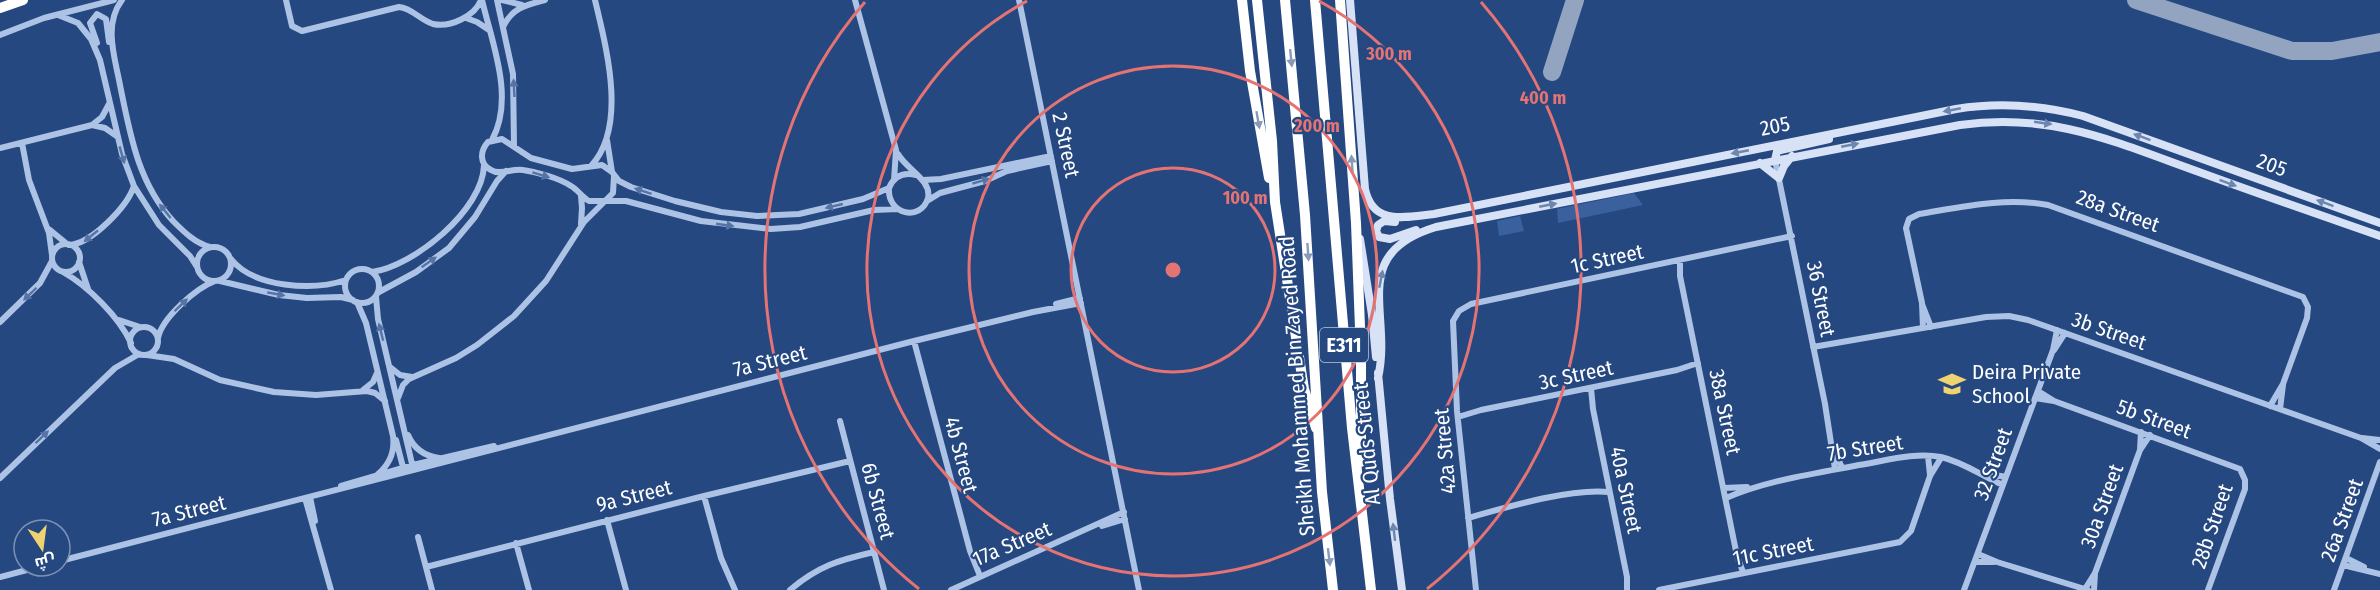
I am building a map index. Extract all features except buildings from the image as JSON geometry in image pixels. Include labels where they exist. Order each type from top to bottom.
[{"type":"highway","points":[[0,8],[23,0]]},
{"type":"highway","points":[[1242,0],[1254,94],[1265,162],[1275,202],[1304,389],[1320,436]]},
{"type":"highway","points":[[1257,0],[1272,141],[1275,202]]},
{"type":"highway","name":"Sheikh Mohammed Bin Zayed Road","points":[[1285,0],[1305,215],[1322,492],[1333,590]]},
{"type":"highway","name":"E311","points":[[1315,0],[1346,372],[1371,590]]},
{"type":"highway","points":[[1341,3],[1356,223],[1362,420],[1358,483]]},
{"type":"street","points":[[0,35],[58,15],[114,0]]},
{"type":"street","points":[[114,57],[113,19],[122,0]]},
{"type":"street","points":[[286,0],[292,26],[302,31],[399,7],[408,9],[435,24],[466,18],[475,11],[482,0]]},
{"type":"street","points":[[482,0],[501,88],[499,123],[492,140],[483,150],[484,165],[481,181],[470,201],[443,234],[408,260],[388,269],[372,272],[357,270],[346,280],[319,285],[282,283],[245,271],[221,248],[210,247],[195,240],[179,226],[159,203],[147,183],[134,148],[106,19],[97,14],[90,23],[118,136],[134,186],[159,225],[190,256],[203,278],[279,295],[307,298],[341,297],[367,303],[377,294],[416,272],[449,248],[475,217],[497,181],[506,171]]},
{"type":"street","points":[[497,0],[514,87],[512,131],[514,147]]},
{"type":"street","points":[[502,0],[525,5],[546,0]]},
{"type":"street","points":[[590,166],[599,156],[607,137],[610,112],[609,75],[595,0]]},
{"type":"street","points":[[855,0],[896,150],[906,166],[923,180],[928,190],[927,201]]},
{"type":"street","name":"2 Street","points":[[1019,0],[1139,590]]},
{"type":"street","name":"205","points":[[1350,0],[1364,182],[1368,199],[1376,210],[1390,217],[1434,213],[1971,106],[2012,104],[2050,108],[2083,116],[2380,223]]},
{"type":"street","points":[[503,27],[511,14],[525,5]]},
{"type":"street","points":[[58,15],[74,20],[83,26],[100,60]]},
{"type":"street","points":[[466,18],[489,30]]},
{"type":"street","points":[[0,148],[92,125],[102,117],[110,103]]},
{"type":"street","name":"205","points":[[1378,378],[1382,357],[1379,290],[1383,266],[1400,243],[1413,235],[1436,227],[1975,122],[2009,120],[2047,123],[2096,136],[2380,236]]},
{"type":"street","points":[[92,125],[105,128],[118,136]]},
{"type":"street","points":[[1775,160],[1777,151],[1823,141],[1842,131]]},
{"type":"street","points":[[398,398],[403,386],[413,377],[456,358],[496,331],[514,316],[546,281],[580,228],[614,193],[616,182],[607,137]]},
{"type":"street","points":[[492,140],[502,139],[526,156],[566,168],[578,169],[602,165],[631,187],[721,212],[785,216],[870,197],[890,188]]},
{"type":"street","points":[[22,143],[29,180],[48,227],[55,268],[90,292],[118,320],[130,343],[139,354]]},
{"type":"street","points":[[896,150],[890,200],[898,209]]},
{"type":"street","points":[[1760,163],[1779,178],[1784,166],[1792,156]]},
{"type":"street","points":[[484,165],[492,171],[525,170],[562,181],[572,186],[589,201],[626,201],[701,221],[771,229],[800,227],[874,210],[898,209],[914,212],[927,201],[945,191],[985,181],[1007,171],[1052,158]]},
{"type":"street","name":"36 Street","points":[[1775,160],[1838,468]]},
{"type":"street","points":[[923,180],[983,168],[1028,164]]},
{"type":"street","points":[[894,180],[904,174],[916,175]]},
{"type":"street","points":[[0,322],[40,283],[58,247],[79,244],[91,236],[126,202],[134,186]]},
{"type":"street","points":[[580,194],[582,214],[580,228]]},
{"type":"street","name":"28a Street","points":[[1927,327],[1906,228],[1912,217],[1996,202],[2022,201],[2048,205],[2303,297],[2308,312],[2283,384],[2271,406]]},
{"type":"street","points":[[1434,213],[1406,221],[1381,222],[1376,231],[1379,237],[1386,240],[1414,230],[1436,227]]},
{"type":"street","name":"Al Quds Street","points":[[1356,223],[1372,315],[1390,499],[1402,590]]},
{"type":"street","points":[[48,227],[58,239],[78,253],[90,292]]},
{"type":"street","name":"1c Street","points":[[1459,311],[1471,304],[1792,239]]},
{"type":"street","points":[[197,267],[201,252],[210,247]]},
{"type":"street","points":[[147,355],[155,350],[161,328],[168,318],[198,290],[230,272],[231,259]]},
{"type":"street","points":[[63,272],[75,269],[79,262]]},
{"type":"street","name":"38a Street","points":[[1677,262],[1741,573]]},
{"type":"street","points":[[372,272],[379,280],[376,314],[413,468]]},
{"type":"street","points":[[346,280],[345,289],[364,317],[404,471]]},
{"type":"street","name":"7a Street","points":[[413,468],[1080,301]]},
{"type":"street","name":"42a Street","points":[[1459,311],[1453,321],[1458,414],[1476,590]]},
{"type":"street","name":"3b Street","points":[[1814,349],[1986,317],[2009,316],[2065,333],[2361,438],[2380,449]]},
{"type":"street","points":[[118,320],[153,331],[174,359]]},
{"type":"street","points":[[130,343],[135,331],[144,328]]},
{"type":"street","name":"32 Street","points":[[1964,590],[2053,350],[2056,330]]},
{"type":"street","name":"32 Street","points":[[2053,350],[2065,333]]},
{"type":"street","name":"4b Street","points":[[914,341],[970,551],[980,576]]},
{"type":"street","points":[[0,478],[115,368],[126,359],[139,354],[174,359],[220,380],[274,392],[316,395],[363,390],[375,393],[385,401]]},
{"type":"street","name":"3c Street","points":[[1458,414],[1698,366]]},
{"type":"street","points":[[390,367],[400,375],[413,377]]},
{"type":"street","points":[[363,390],[373,382],[377,370]]},
{"type":"street","name":"28a Street","points":[[2280,409],[2283,384]]},
{"type":"street","name":"40a Street","points":[[1588,389],[1627,577],[1627,590]]},
{"type":"street","name":"5b Street","points":[[2038,391],[2054,400],[2234,465],[2242,472]]},
{"type":"street","name":"5b Street","points":[[2035,398],[2054,400]]},
{"type":"street","name":"6b Street","points":[[840,421],[884,590]]},
{"type":"street","points":[[404,424],[416,448],[431,457],[442,458]]},
{"type":"street","points":[[375,476],[384,469],[392,454],[394,442],[391,425]]},
{"type":"street","name":"30a Street","points":[[2140,450],[2141,432]]},
{"type":"street","name":"30a Street","points":[[2087,589],[2140,450],[2150,435]]},
{"type":"street","name":"3b Street","points":[[2361,438],[2380,440]]},
{"type":"street","name":"7a Street","points":[[72,558],[327,492],[442,458],[516,443]]},
{"type":"street","name":"7b Street","points":[[1726,498],[1753,487],[1838,468],[1910,456],[1941,458],[1968,465],[2003,485]]},
{"type":"street","points":[[1928,456],[1930,476]]},
{"type":"street","points":[[1930,476],[1941,458]]},
{"type":"street","name":"9a Street","points":[[426,567],[704,495],[850,461]]},
{"type":"street","name":"26a Street","points":[[2334,590],[2380,462]]},
{"type":"street","name":"7a Street","points":[[327,492],[375,476],[404,471]]},
{"type":"street","name":"28b Street","points":[[2208,590],[2244,493],[2246,484],[2242,472]]},
{"type":"street","name":"7b Street","points":[[1981,473],[2006,477]]},
{"type":"street","name":"11c Street","points":[[1659,590],[1892,545],[1903,540],[1911,531],[1930,476]]},
{"type":"street","points":[[1468,515],[1589,490],[1608,482]]},
{"type":"street","name":"7b Street","points":[[1724,488],[1753,487]]},
{"type":"street","points":[[1589,490],[1610,492]]},
{"type":"street","points":[[704,495],[721,558],[735,590]]},
{"type":"street","points":[[307,497],[331,590]]},
{"type":"street","name":"17a Street","points":[[951,590],[1124,516]]},
{"type":"street","points":[[607,520],[626,590]]},
{"type":"street","points":[[418,537],[432,590]]},
{"type":"street","points":[[516,543],[529,590]]},
{"type":"street","points":[[790,590],[825,565],[874,552]]},
{"type":"street","points":[[1978,554],[1997,562],[2087,589]]},
{"type":"street","points":[[1975,562],[1997,562]]},
{"type":"street","points":[[2344,562],[2380,574]]},
{"type":"street","name":"30a Street","points":[[2094,590],[2095,573]]},
{"type":"street","name":"40a Street","points":[[1627,577],[1633,590]]},
{"type":"shaded area","points":[[1634,193],[1643,205],[1558,223],[1557,209]]},
{"type":"shaded area","points":[[1520,216],[1524,231],[1499,236],[1497,221]]},
{"type":"taxiway","points":[[1552,72],[1575,0]]},
{"type":"taxiway","points":[[2136,0],[2292,51],[2332,51],[2380,42]]},
{"type":"place","name":"Deira Private School","points":[[1952,384]]}]
